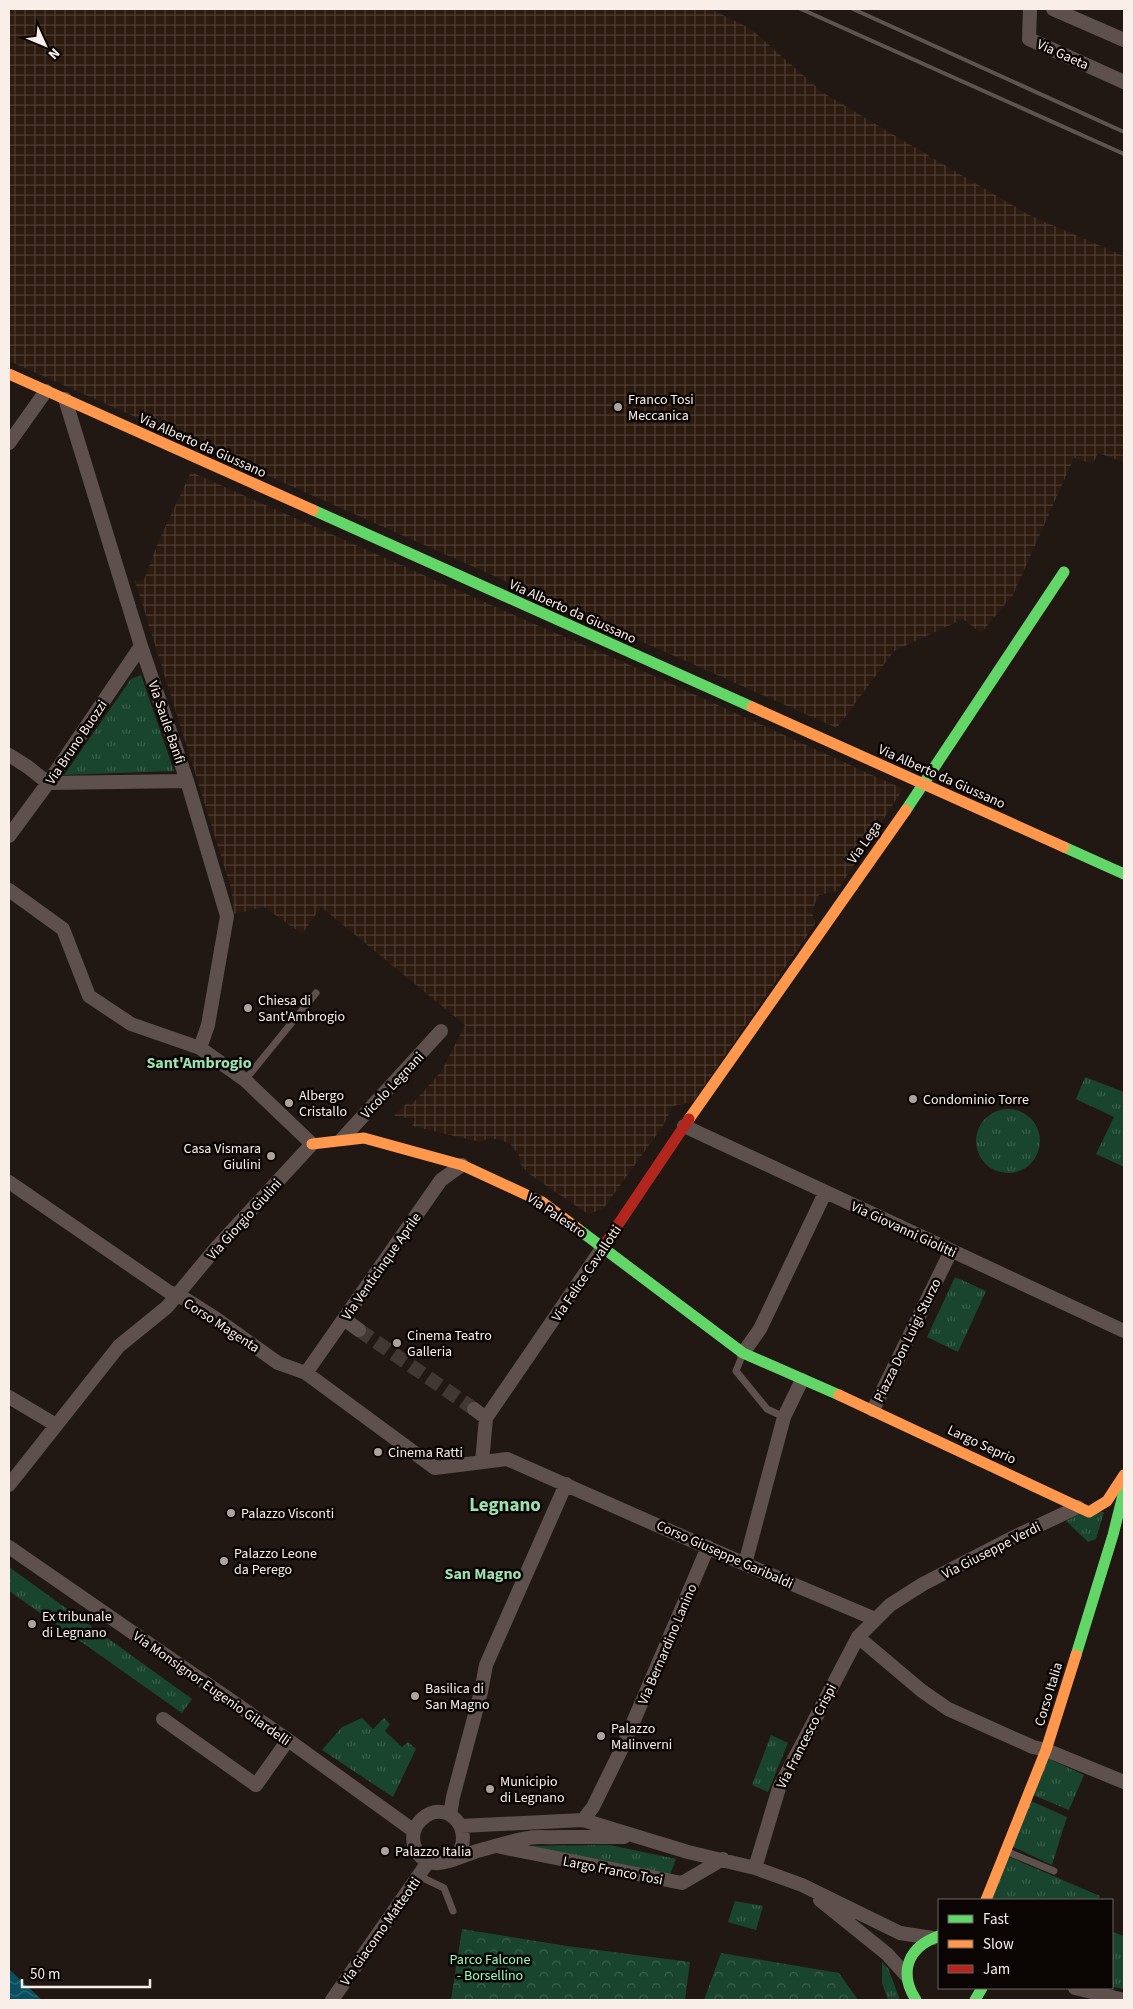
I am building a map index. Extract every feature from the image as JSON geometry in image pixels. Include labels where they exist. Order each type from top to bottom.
[{"type":"street","name":"Via Gaeta","points":[[1030,9],[1029,39],[1124,82]]},
{"type":"street","points":[[1053,9],[1124,40]]},
{"type":"street","name":"Via Alberto da Giussano","points":[[9,374],[1124,874]]},
{"type":"street","points":[[9,442],[46,391]]},
{"type":"street","name":"Via Saule Banfi","points":[[65,399],[227,916],[208,1025],[200,1048]]},
{"type":"street","name":"Via Lega","points":[[684,1126],[923,785],[1064,572]]},
{"type":"street","name":"Via Bruno Buozzi","points":[[9,836],[48,783],[141,646]]},
{"type":"street","points":[[9,755],[48,783],[186,782]]},
{"type":"street","points":[[9,890],[63,929],[89,996],[131,1024],[200,1048],[245,1080],[312,1144]]},
{"type":"street","name":"Vicolo Legnani","points":[[342,1140],[442,1031]]},
{"type":"street","name":"Via Giovanni Giolitti","points":[[684,1126],[1124,1330]]},
{"type":"street","name":"Via Felice Cavallotti","points":[[486,1418],[604,1247],[684,1126]]},
{"type":"street","name":"Via Palestro","points":[[312,1144],[364,1138],[462,1165],[542,1202],[743,1353]]},
{"type":"street","name":"Via Giorgio Giulini","points":[[9,1485],[119,1346],[167,1307],[216,1248],[312,1144]]},
{"type":"street","name":"Via Venticinque Aprile","points":[[306,1373],[441,1180],[462,1165]]},
{"type":"street","name":"Corso Magenta","points":[[9,1182],[168,1292],[215,1318],[278,1362],[306,1373],[435,1468]]},
{"type":"street","points":[[743,1353],[760,1329],[825,1193]]},
{"type":"street","name":"Piazza Don Luigi Sturzo","points":[[743,1353],[873,1410],[951,1251]]},
{"type":"street","points":[[344,1319],[359,1330]]},
{"type":"street","points":[[745,1564],[784,1418],[802,1380]]},
{"type":"street","points":[[9,1397],[56,1425]]},
{"type":"street","points":[[474,1410],[486,1418],[482,1462]]},
{"type":"street","name":"Largo Seprio","points":[[873,1410],[1078,1507]]},
{"type":"street","name":"Corso Giuseppe Garibaldi","points":[[435,1468],[508,1459],[708,1548],[875,1619]]},
{"type":"street","name":"Via Giuseppe Verdi","points":[[858,1637],[890,1604],[923,1584],[1014,1537],[1078,1507],[1090,1512],[1107,1501],[1124,1475]]},
{"type":"street","points":[[450,1815],[452,1797],[481,1692],[486,1665],[571,1486]]},
{"type":"street","name":"Corso Italia","points":[[986,1899],[1046,1750],[1118,1537],[1124,1492]]},
{"type":"street","name":"Via Monsignor Eugenio Gilardelli","points":[[9,1547],[288,1740],[414,1831]]},
{"type":"street","name":"Via Bernardino Lanino","points":[[583,1820],[604,1788],[708,1548]]},
{"type":"street","points":[[858,1637],[922,1691],[948,1709],[1033,1747],[1046,1750],[1124,1782]]},
{"type":"street","name":"Via Francesco Crispi","points":[[755,1868],[779,1788],[858,1637]]},
{"type":"street","points":[[163,1719],[256,1785],[288,1740]]},
{"type":"street","points":[[428,1862],[417,1852],[414,1846],[414,1831],[417,1824],[428,1814],[436,1812],[450,1815],[461,1826],[464,1842],[456,1857]]},
{"type":"street","name":"Largo Franco Tosi","points":[[461,1826],[583,1820],[688,1852],[755,1868],[802,1885],[900,1933],[936,1937]]},
{"type":"street","name":"Largo Franco Tosi","points":[[428,1862],[441,1864],[456,1857],[529,1838],[640,1838]]},
{"type":"street","name":"Largo Franco Tosi","points":[[498,1846],[682,1883],[723,1859]]},
{"type":"street","name":"Via Giacomo Matteotti","points":[[332,2000],[428,1862]]},
{"type":"street","name":"Largo Franco Tosi","points":[[802,1885],[887,1954],[906,1975]]},
{"type":"street","points":[[913,1999],[906,1975],[908,1965],[918,1946],[936,1937]]},
{"type":"street","points":[[975,2000],[981,1989]]},
{"type":"street","points":[[1079,1989],[1124,2000]]},
{"type":"lane","points":[[245,1080],[316,993]]},
{"type":"lane","points":[[743,1353],[736,1371],[767,1409],[784,1418]]},
{"type":"lane","points":[[1005,1851],[1054,1871]]},
{"type":"lane","points":[[419,1876],[444,1888],[453,1911]]},
{"type":"shaded area","name":"Franco Tosi Meccanica","points":[[9,9],[711,9],[751,29],[822,92],[882,128],[1029,215],[1124,256],[1124,462],[1098,453],[1093,464],[1074,458],[1013,595],[981,633],[963,619],[894,651],[837,728],[9,361]]},
{"type":"shaded area","points":[[191,472],[621,661],[903,789],[837,891],[819,895],[812,911],[815,924],[693,1102],[673,1106],[663,1126],[603,1209],[588,1214],[529,1174],[520,1164],[519,1155],[510,1144],[489,1138],[480,1142],[412,1126],[415,1119],[394,1116],[408,1102],[411,1105],[441,1072],[465,1025],[321,907],[302,934],[264,907],[234,914],[231,888],[135,581],[144,580],[159,540]]},
{"type":"green space","points":[[141,675],[174,771],[64,775],[131,679]]},
{"type":"green space","points":[[1085,1077],[1124,1092],[1124,1167],[1096,1154],[1114,1117],[1076,1099]]},
{"type":"green space","points":[[1002,1109],[1014,1109],[1031,1118],[1038,1129],[1040,1141],[1038,1153],[1031,1164],[1014,1173],[1002,1173],[990,1168],[981,1159],[976,1147],[976,1135],[981,1123],[990,1114]]},
{"type":"green space","points":[[955,1277],[986,1291],[958,1352],[927,1337]]},
{"type":"green space","points":[[1084,1512],[1104,1512],[1096,1539],[1088,1542],[1066,1521]]},
{"type":"green space","points":[[9,1567],[192,1699],[182,1713],[9,1591]]},
{"type":"green space","points":[[362,1718],[373,1729],[384,1718],[390,1724],[385,1731],[402,1747],[408,1742],[416,1749],[393,1797],[322,1750],[342,1727]]},
{"type":"green space","points":[[771,1735],[788,1743],[768,1792],[752,1785]]},
{"type":"green space","points":[[1047,1758],[1084,1775],[1069,1810],[1033,1795]]},
{"type":"green space","points":[[1029,1800],[1067,1817],[1052,1865],[1011,1846]]},
{"type":"green space","points":[[610,1845],[676,1859],[670,1875],[527,1846]]},
{"type":"green space","points":[[1000,1853],[1100,1896],[1099,1899],[980,1899]]},
{"type":"green space","points":[[735,1901],[763,1906],[756,1930],[728,1922]]},
{"type":"green space","name":"Parco Falcone - Borsellino","points":[[462,1929],[567,1946],[690,1962],[685,2000],[451,2000]]},
{"type":"green space","points":[[1113,1932],[1124,1936],[1124,1989],[1113,1987]]},
{"type":"green space","points":[[721,1953],[839,1973],[858,2000],[704,2000]]},
{"type":"green space","points":[[882,1962],[888,1968],[900,2000],[888,2000],[882,1983]]},
{"type":"water","points":[[9,1969],[42,2000],[9,2000]]},
{"type":"tunnel","points":[[359,1330],[474,1409]]},
{"type":"railway","points":[[801,9],[1124,154]]},
{"type":"railway","points":[[853,9],[1124,132]]},
{"type":"traffic: fast","points":[[313,510],[752,707]]},
{"type":"traffic: fast","points":[[906,810],[1064,572]]},
{"type":"traffic: fast","points":[[1064,847],[1124,874]]},
{"type":"traffic: fast","points":[[578,1229],[743,1353],[839,1395]]},
{"type":"traffic: fast","points":[[1076,1655],[1113,1535],[1124,1491]]},
{"type":"traffic: fast","points":[[916,2000],[908,1980],[907,1970],[909,1962],[913,1954],[920,1947],[938,1936]]},
{"type":"traffic: fast","points":[[975,2000],[981,1989]]},
{"type":"traffic: slow","points":[[9,374],[313,510]]},
{"type":"traffic: slow","points":[[752,707],[1064,847]]},
{"type":"traffic: slow","points":[[689,1119],[906,810]]},
{"type":"traffic: slow","points":[[312,1144],[364,1138],[462,1165],[542,1202],[578,1229]]},
{"type":"traffic: slow","points":[[839,1395],[1089,1512],[1107,1501],[1124,1475]]},
{"type":"traffic: slow","points":[[986,1899],[1046,1750],[1076,1655]]},
{"type":"traffic: jam","points":[[603,1247],[689,1119]]},
{"type":"place","name":"Franco Tosi Meccanica","points":[[618,407]]},
{"type":"place","name":"Chiesa di Sant'Ambrogio","points":[[248,1008]]},
{"type":"place","name":"Condominio Torre","points":[[913,1099]]},
{"type":"place","name":"Albergo Cristallo","points":[[289,1103]]},
{"type":"place","name":"Casa Vismara Giulini","points":[[271,1156]]},
{"type":"place","name":"Cinema Teatro Galleria","points":[[397,1343]]},
{"type":"place","name":"Cinema Ratti","points":[[378,1452]]},
{"type":"place","name":"Palazzo Visconti","points":[[231,1513]]},
{"type":"place","name":"Palazzo Leone da Perego","points":[[224,1561]]},
{"type":"place","name":"Ex tribunale di Legnano","points":[[32,1624]]},
{"type":"place","name":"Basilica di San Magno","points":[[415,1696]]},
{"type":"place","name":"Palazzo Malinverni","points":[[601,1736]]},
{"type":"place","name":"Municipio di Legnano","points":[[490,1789]]},
{"type":"place","name":"Palazzo Italia","points":[[385,1851]]},
{"type":"district","name":"Sant'Ambrogio","points":[[199,1062]]},
{"type":"district","name":"Legnano","points":[[505,1504]]},
{"type":"district","name":"San Magno","points":[[483,1573]]}]
